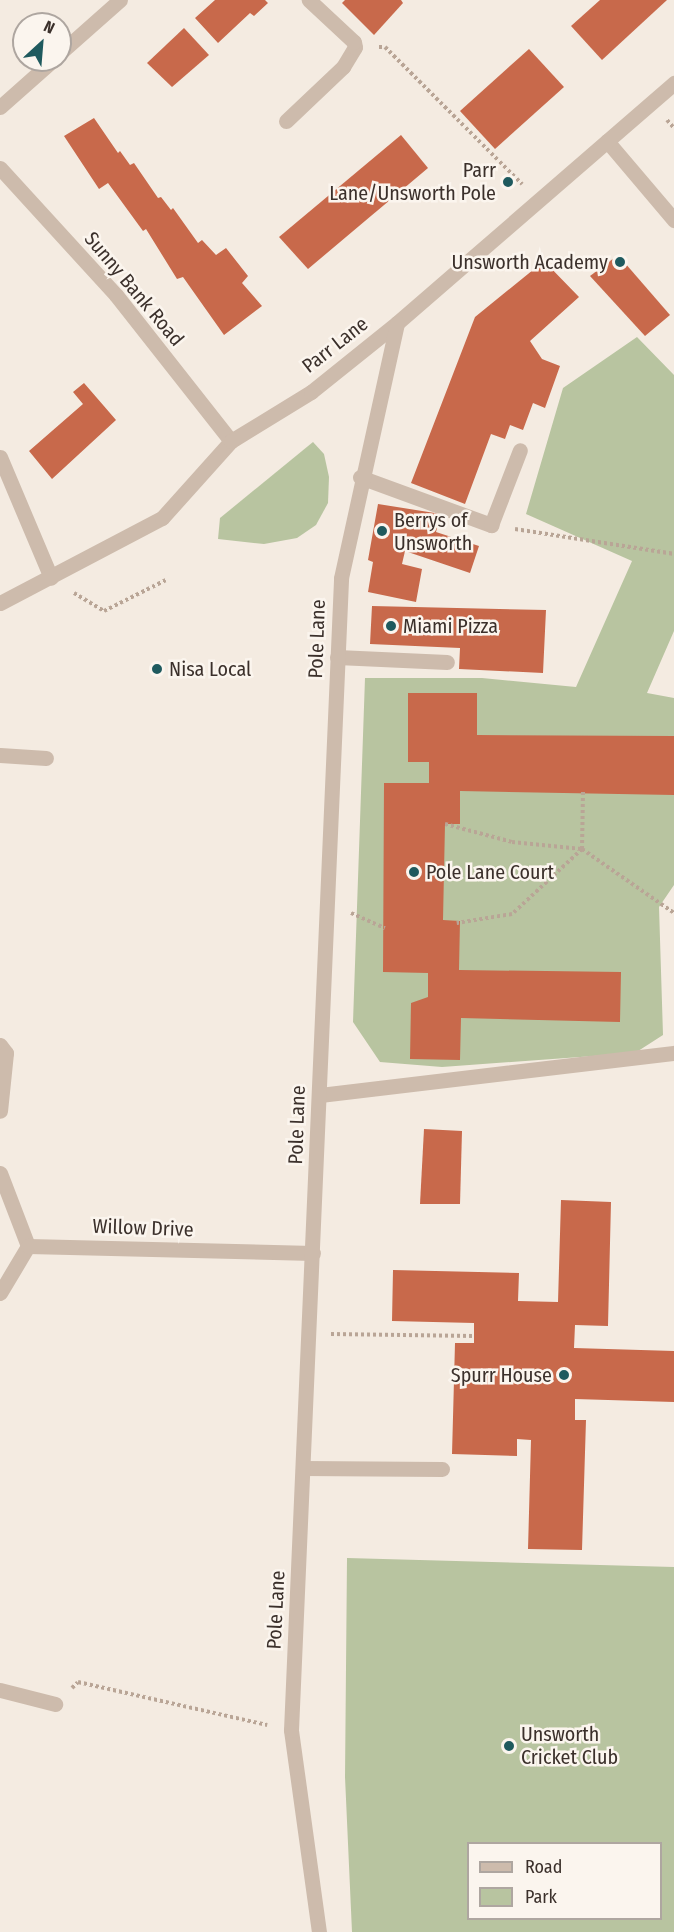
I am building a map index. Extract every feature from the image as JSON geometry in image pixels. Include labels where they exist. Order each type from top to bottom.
[{"type":"street","points":[[72,42],[120,0]]},
{"type":"street","points":[[286,121],[343,67],[355,47],[354,42],[309,0]]},
{"type":"street","points":[[0,107],[39,72]]},
{"type":"street","name":"Parr Lane","points":[[0,603],[162,518],[231,441],[310,392],[397,323],[674,83]]},
{"type":"street","points":[[607,141],[674,220]]},
{"type":"street","name":"Sunny Bank Road","points":[[0,168],[116,295],[231,441]]},
{"type":"street","name":"Pole Lane","points":[[319,1932],[291,1730],[310,1333],[337,657],[341,578],[360,477],[397,323]]},
{"type":"street","points":[[360,477],[491,525],[520,450]]},
{"type":"street","points":[[0,457],[51,578]]},
{"type":"street","points":[[337,657],[447,662]]},
{"type":"street","points":[[0,755],[46,758]]},
{"type":"street","points":[[0,1045],[6,1053],[0,1111]]},
{"type":"street","points":[[320,1095],[674,1053]]},
{"type":"street","points":[[0,1173],[28,1246],[0,1293]]},
{"type":"street","name":"Willow Drive","points":[[28,1246],[313,1253]]},
{"type":"street","points":[[303,1468],[442,1469]]},
{"type":"street","points":[[0,1690],[55,1704]]},
{"type":"path","points":[[355,47],[385,47],[538,200]]},
{"type":"path","points":[[491,525],[674,554]]},
{"type":"path","points":[[51,578],[104,611],[166,580]]},
{"type":"path","points":[[457,923],[512,914],[582,849],[583,792]]},
{"type":"path","points":[[445,824],[512,842],[582,849],[674,913]]},
{"type":"path","points":[[357,915],[385,928]]},
{"type":"path","points":[[310,1333],[474,1336]]},
{"type":"path","points":[[55,1704],[78,1682],[291,1730]]},
{"type":"green space","points":[[637,337],[674,375],[674,631],[647,693],[674,698],[674,885],[659,907],[663,1035],[635,1053],[442,1067],[380,1062],[353,1022],[365,678],[482,678],[576,687],[632,561],[526,514],[563,388]]},
{"type":"green space","points":[[313,442],[324,454],[329,477],[328,503],[316,525],[297,538],[264,544],[218,539],[220,518]]},
{"type":"green space","name":"Unsworth Cricket Club","points":[[347,1558],[674,1567],[674,1932],[352,1932],[345,1777]]},
{"type":"building","points":[[215,0],[265,0],[268,3],[254,16],[250,13],[218,43],[195,18]]},
{"type":"building","points":[[345,0],[401,0],[403,3],[374,35],[342,3]]},
{"type":"building","points":[[600,0],[667,0],[602,60],[571,26]]},
{"type":"building","points":[[184,28],[209,55],[172,87],[147,63]]},
{"type":"building","points":[[529,49],[564,87],[495,149],[460,111]]},
{"type":"building","points":[[94,118],[118,153],[120,151],[130,165],[134,163],[158,198],[161,197],[171,210],[173,208],[198,243],[202,240],[216,255],[226,248],[248,276],[242,283],[262,306],[224,335],[183,277],[177,279],[146,229],[143,231],[108,183],[99,189],[64,136]]},
{"type":"building","points":[[401,135],[428,168],[308,269],[279,237]]},
{"type":"building","points":[[618,255],[670,315],[645,336],[590,276]]},
{"type":"building","points":[[544,261],[579,297],[530,341],[542,359],[560,366],[545,408],[533,403],[523,430],[510,425],[505,439],[491,434],[465,504],[411,483],[475,317]]},
{"type":"building","points":[[84,383],[116,420],[52,479],[29,451],[83,404],[73,392]]},
{"type":"building","points":[[378,504],[441,514],[436,532],[479,546],[470,573],[405,551],[402,564],[422,569],[416,602],[368,592],[373,562],[368,560]]},
{"type":"building","points":[[372,606],[546,610],[543,673],[459,669],[460,648],[370,644]]},
{"type":"building","name":"Pole Lane Court","points":[[408,693],[477,693],[477,735],[674,736],[674,795],[460,791],[460,824],[445,824],[443,920],[460,921],[459,970],[621,972],[620,1022],[461,1018],[460,1060],[410,1059],[411,1003],[428,997],[428,973],[383,972],[384,783],[429,783],[429,762],[408,762]]},
{"type":"building","points":[[424,1129],[462,1131],[460,1204],[420,1204]]},
{"type":"building","name":"Spurr House","points":[[561,1200],[611,1202],[608,1326],[575,1325],[574,1348],[674,1351],[674,1402],[575,1399],[575,1420],[586,1420],[582,1550],[528,1549],[531,1440],[517,1439],[517,1456],[452,1454],[455,1343],[474,1343],[474,1323],[392,1321],[393,1270],[519,1273],[518,1301],[558,1302]]},
{"type":"place","name":"Parr Lane/Unsworth Pole","points":[[508,182]]},
{"type":"place","name":"Unsworth Academy","points":[[620,262]]},
{"type":"place","name":"Berrys of Unsworth","points":[[382,531]]},
{"type":"place","name":"Miami Pizza","points":[[391,626]]},
{"type":"place","name":"Nisa Local","points":[[157,669]]},
{"type":"place","name":"Pole Lane Court","points":[[414,872]]},
{"type":"place","name":"Spurr House","points":[[564,1375]]},
{"type":"place","name":"Unsworth Cricket Club","points":[[509,1746]]}]
